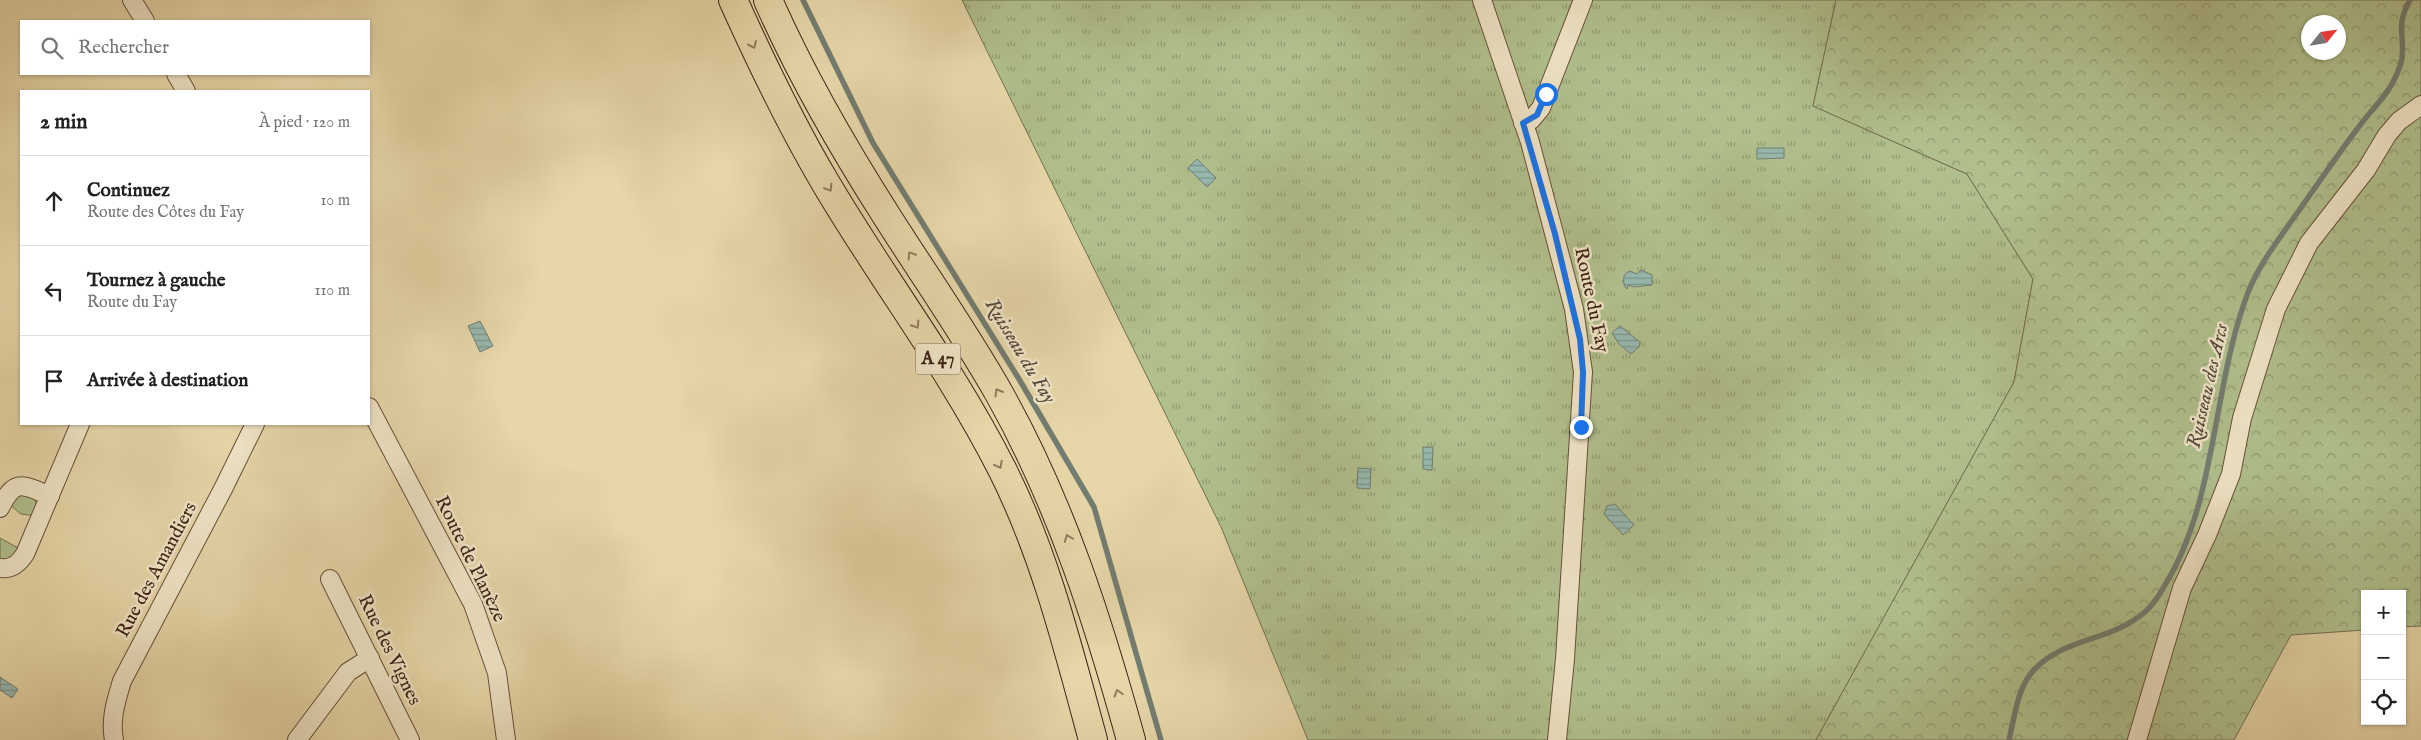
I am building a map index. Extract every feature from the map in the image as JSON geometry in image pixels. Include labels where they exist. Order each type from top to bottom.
[{"type":"highway","name":"A 47","points":[[733,0],[771,86],[826,183],[965,402],[1002,469],[1031,537],[1057,612],[1093,740]]},
{"type":"highway","name":"A 47","points":[[768,0],[787,44],[836,135],[999,394],[1038,466],[1064,527],[1085,585],[1131,740]]},
{"type":"street","points":[[132,0],[144,20]]},
{"type":"street","name":"Route du Fay","points":[[1482,0],[1523,123],[1580,339],[1583,372],[1565,659],[1557,740]]},
{"type":"street","points":[[1523,123],[1531,120],[1541,108],[1583,0]]},
{"type":"street","points":[[177,75],[185,90]]},
{"type":"street","points":[[2138,740],[2182,588],[2208,535],[2231,474],[2242,418],[2276,309],[2308,242],[2366,170],[2387,135],[2399,121],[2421,105]]},
{"type":"street","name":"Route de Planèze","points":[[370,409],[473,604],[497,674],[506,740]]},
{"type":"street","points":[[0,568],[19,564],[25,554],[80,425]]},
{"type":"street","name":"Rue des Amandiers","points":[[114,740],[112,728],[114,712],[122,681],[224,490],[256,425]]},
{"type":"street","points":[[0,508],[11,489],[16,486],[24,485],[50,496]]},
{"type":"street","name":"Rue des Vignes","points":[[330,579],[410,740]]},
{"type":"street","points":[[297,740],[348,672],[370,658]]},
{"type":"green space","points":[[962,0],[1836,0],[1813,106],[1967,174],[2033,279],[2014,382],[1816,740],[1308,740],[1221,527]]},
{"type":"green space","points":[[1836,0],[2421,0],[2421,626],[2406,627],[2406,590],[2361,590],[2361,630],[2291,635],[2234,740],[1816,740],[2014,382],[2033,279],[1967,174],[1813,106]]},
{"type":"green space","points":[[23,493],[35,501],[37,507],[35,516],[21,514],[9,504],[13,498]]},
{"type":"green space","points":[[0,538],[20,549],[14,559],[0,560]]},
{"type":"water","points":[[1757,148],[1784,148],[1784,158],[1757,159]]},
{"type":"water","points":[[1197,159],[1216,178],[1207,187],[1188,168]]},
{"type":"water","points":[[1641,270],[1652,275],[1652,285],[1634,287],[1628,285],[1627,289],[1624,282],[1626,274],[1630,271],[1637,274]]},
{"type":"water","points":[[480,321],[493,346],[480,352],[468,326]]},
{"type":"water","points":[[1620,326],[1640,342],[1639,347],[1631,354],[1619,344],[1612,333]]},
{"type":"water","points":[[1423,447],[1433,447],[1432,470],[1423,469]]},
{"type":"water","points":[[1358,468],[1371,469],[1370,489],[1357,488]]},
{"type":"water","points":[[1615,504],[1634,525],[1623,535],[1604,514],[1607,506]]},
{"type":"water","points":[[0,677],[18,689],[12,698],[0,690]]},
{"type":"waterway","name":"Ruisseau du Fay","points":[[803,0],[873,143],[1019,379],[1094,507],[1161,740]]},
{"type":"waterway","name":"Ruisseau des Arcs","points":[[2009,740],[2016,706],[2022,690],[2029,676],[2040,664],[2066,648],[2124,626],[2146,611],[2160,595],[2182,551],[2195,516],[2205,479],[2237,326],[2249,290],[2279,238],[2392,84],[2401,61],[2403,17],[2410,0]]},
{"type":"route","points":[[1546,94],[1537,115],[1523,123],[1555,234],[1580,339],[1583,372],[1581,427]]}]
